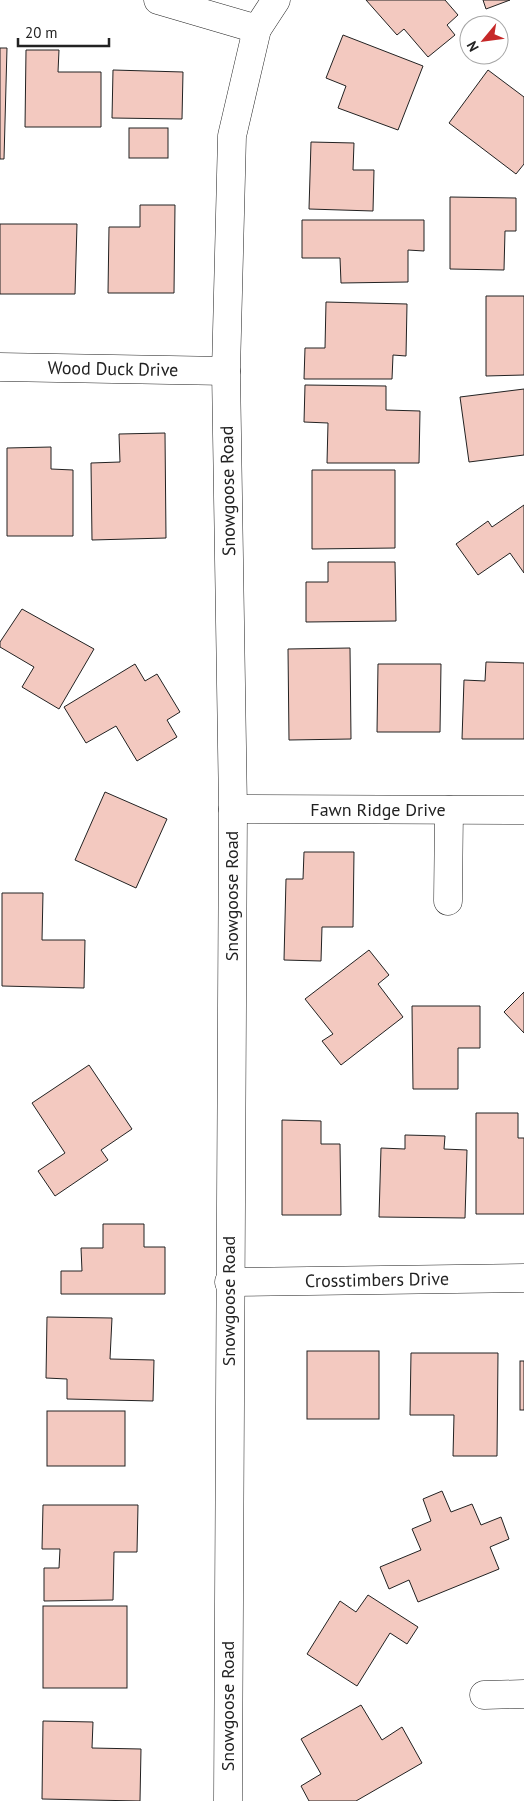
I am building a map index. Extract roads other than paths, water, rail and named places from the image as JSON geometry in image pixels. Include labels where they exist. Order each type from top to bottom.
[{"type":"street","points":[[158,0],[257,28]]},
{"type":"street","name":"Snowgoose Road","points":[[228,1801],[229,1282],[233,809],[226,371],[232,136],[257,28],[276,0]]},
{"type":"street","name":"Wood Duck Drive","points":[[0,367],[226,371]]},
{"type":"street","name":"Fawn Ridge Drive","points":[[233,809],[524,810]]},
{"type":"street","points":[[448,901],[449,810]]},
{"type":"street","name":"Crosstimbers Drive","points":[[229,1282],[524,1278]]},
{"type":"street","points":[[484,1696],[524,1694]]}]
